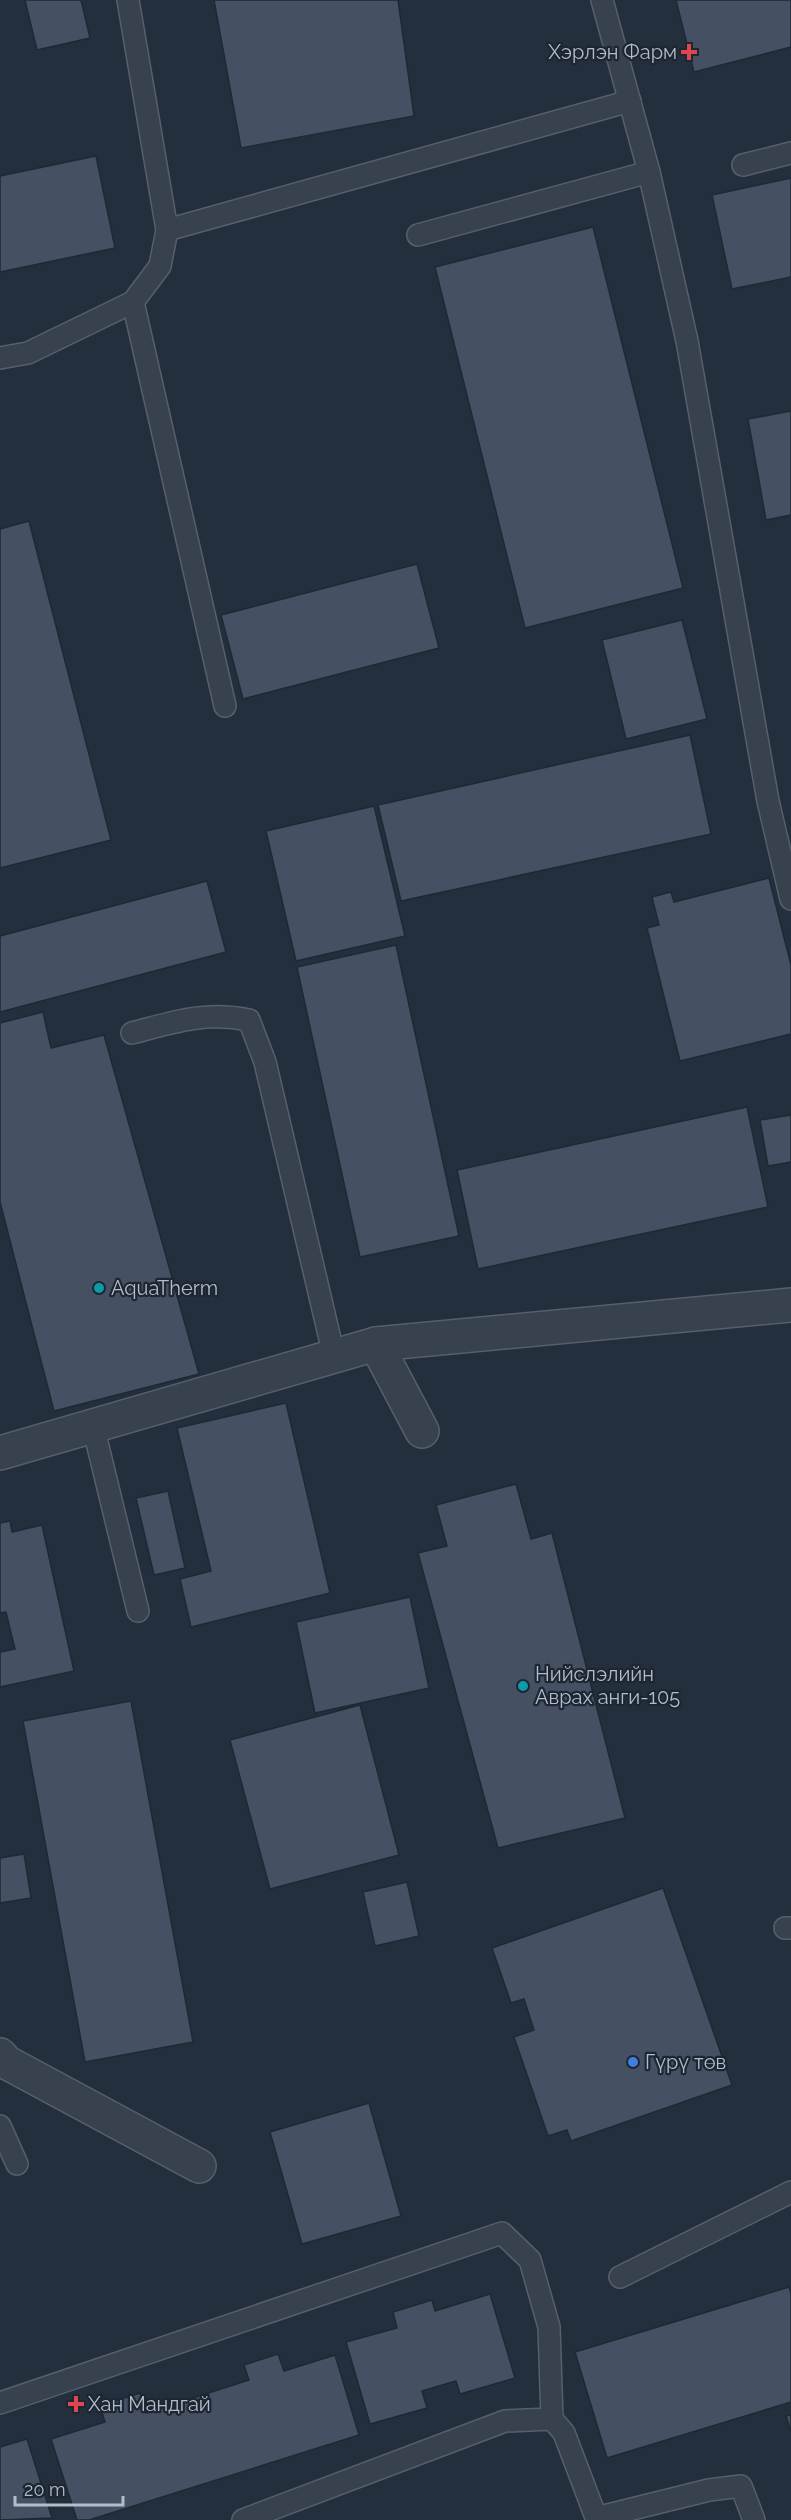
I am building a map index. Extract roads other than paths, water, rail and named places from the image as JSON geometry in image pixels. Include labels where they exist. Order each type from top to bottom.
[{"type":"street","points":[[0,1453],[376,1344],[791,1305]]},
{"type":"street","points":[[376,1344],[422,1431]]},
{"type":"street","points":[[0,2055],[6,2062],[199,2166]]},
{"type":"lane","points":[[0,358],[28,353],[133,302],[160,266],[167,230],[128,0]]},
{"type":"lane","points":[[602,0],[649,172],[687,341],[768,801],[791,899]]},
{"type":"lane","points":[[167,230],[630,101]]},
{"type":"lane","points":[[743,165],[791,153]]},
{"type":"lane","points":[[417,236],[649,172]]},
{"type":"lane","points":[[133,302],[225,706]]},
{"type":"lane","points":[[132,1033],[191,1017],[228,1016],[249,1020],[265,1062],[334,1356]]},
{"type":"lane","points":[[93,1426],[138,1611]]},
{"type":"lane","points":[[0,2126],[17,2163]]},
{"type":"lane","points":[[620,2277],[791,2192]]},
{"type":"lane","points":[[0,2403],[502,2233],[530,2260],[549,2327],[552,2419],[564,2433],[597,2519],[709,2490],[741,2487],[754,2520]]},
{"type":"lane","points":[[243,2520],[506,2421],[552,2419]]},
{"type":"place","name":"Хэрлэн Фарм","points":[[689,52]]},
{"type":"place","name":"AquaTherm","points":[[99,1288]]},
{"type":"place","name":"Нийслэлийн Аврах анги-105","points":[[523,1686]]},
{"type":"place","name":"Гүрү төв","points":[[633,2062]]},
{"type":"place","name":"Хан Мандгай","points":[[76,2404]]}]
